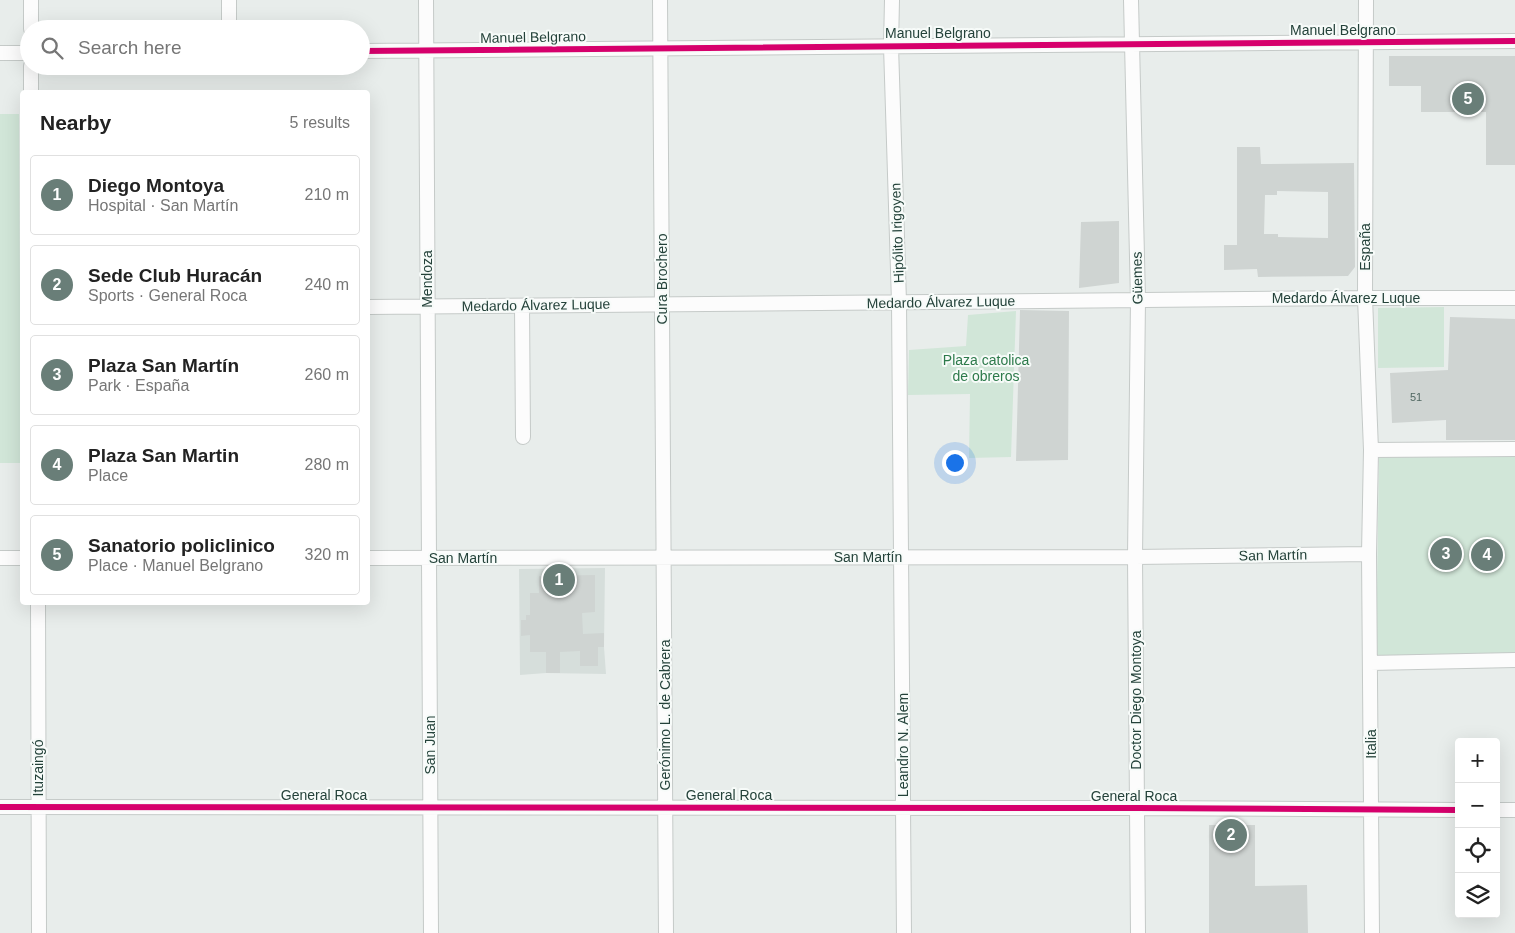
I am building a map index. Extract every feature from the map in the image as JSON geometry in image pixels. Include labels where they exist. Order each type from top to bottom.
[{"type":"street","points":[[31,0],[31,20]]},
{"type":"street","points":[[229,0],[229,20]]},
{"type":"street","name":"Mendoza","points":[[426,0],[429,558]]},
{"type":"street","name":"Cura Brochero","points":[[660,0],[664,557]]},
{"type":"street","name":"Hipólito Irigoyen","points":[[892,0],[891,46],[899,302],[901,557]]},
{"type":"street","name":"Güemes","points":[[1131,0],[1138,300],[1135,557]]},
{"type":"street","name":"España","points":[[1366,0],[1365,298],[1371,450],[1369,554]]},
{"type":"street","name":"Manuel Belgrano","points":[[370,51],[1515,41]]},
{"type":"street","points":[[0,53],[20,53]]},
{"type":"street","points":[[31,75],[31,90]]},
{"type":"street","name":"Medardo Álvarez Luque","points":[[370,307],[1515,298]]},
{"type":"street","points":[[522,306],[523,437]]},
{"type":"street","points":[[1371,450],[1515,449]]},
{"type":"street","name":"San Martín","points":[[370,558],[1135,557],[1369,554]]},
{"type":"street","name":"Italia","points":[[1369,554],[1372,933]]},
{"type":"street","name":"Gerónimo L. de Cabrera","points":[[664,557],[666,933]]},
{"type":"street","name":"Leandro N. Alem","points":[[901,557],[904,933]]},
{"type":"street","name":"Doctor Diego Montoya","points":[[1135,557],[1138,933]]},
{"type":"street","points":[[0,558],[20,558]]},
{"type":"street","name":"San Juan","points":[[429,558],[430,933]]},
{"type":"street","name":"Ituzaingó","points":[[38,605],[39,933]]},
{"type":"street","points":[[1370,663],[1515,660]]},
{"type":"street","name":"General Roca","points":[[0,807],[1455,810]]},
{"type":"street","points":[[1500,810],[1515,810]]},
{"type":"shaded area","points":[[605,568],[604,647],[606,674],[546,673],[520,675],[519,569]]},
{"type":"green space","points":[[0,114],[19,114],[20,463],[0,463]]},
{"type":"green space","points":[[1444,307],[1444,367],[1378,368],[1378,308]]},
{"type":"green space","name":"Plaza catolica de obreros","points":[[1016,311],[1011,457],[969,458],[970,394],[908,395],[909,350],[966,346],[968,315]]},
{"type":"green space","points":[[1515,454],[1515,653],[1376,656],[1379,456]]},
{"type":"building","points":[[1389,56],[1515,56],[1515,165],[1486,165],[1486,112],[1421,112],[1421,86],[1389,86]]},
{"type":"building","points":[[1237,147],[1260,147],[1261,164],[1354,163],[1355,267],[1348,276],[1258,277],[1257,269],[1224,270],[1224,245],[1237,245]],"holes":[[[1277,191],[1328,192],[1328,238],[1278,237],[1278,234],[1264,234],[1265,195],[1277,195]]]},
{"type":"building","points":[[1119,221],[1119,283],[1079,288],[1081,222]]},
{"type":"building","points":[[1020,310],[1069,311],[1068,460],[1016,461]]},
{"type":"building","points":[[1450,317],[1515,319],[1515,440],[1446,440],[1446,420],[1392,423],[1390,373],[1448,370]]},
{"type":"building","points":[[595,575],[595,612],[582,613],[583,634],[604,633],[604,647],[598,647],[598,666],[580,666],[580,651],[560,652],[560,673],[546,673],[546,652],[530,652],[530,635],[521,636],[521,620],[526,620],[526,615],[530,615],[530,593],[539,593],[539,576]]},
{"type":"building","points":[[1209,825],[1255,825],[1255,886],[1307,885],[1308,933],[1209,933]]},
{"type":"cycle path","points":[[370,51],[1515,41]]},
{"type":"cycle path","points":[[0,807],[1455,810]]},
{"type":"place","name":"Sanatorio policlinico","points":[[1468,99]]},
{"type":"place","name":"Plaza San Martín","points":[[1446,554]]},
{"type":"place","name":"Plaza San Martin","points":[[1487,555]]},
{"type":"place","name":"Diego Montoya","points":[[559,580]]},
{"type":"place","name":"Sede Club Huracán","points":[[1231,835]]}]
